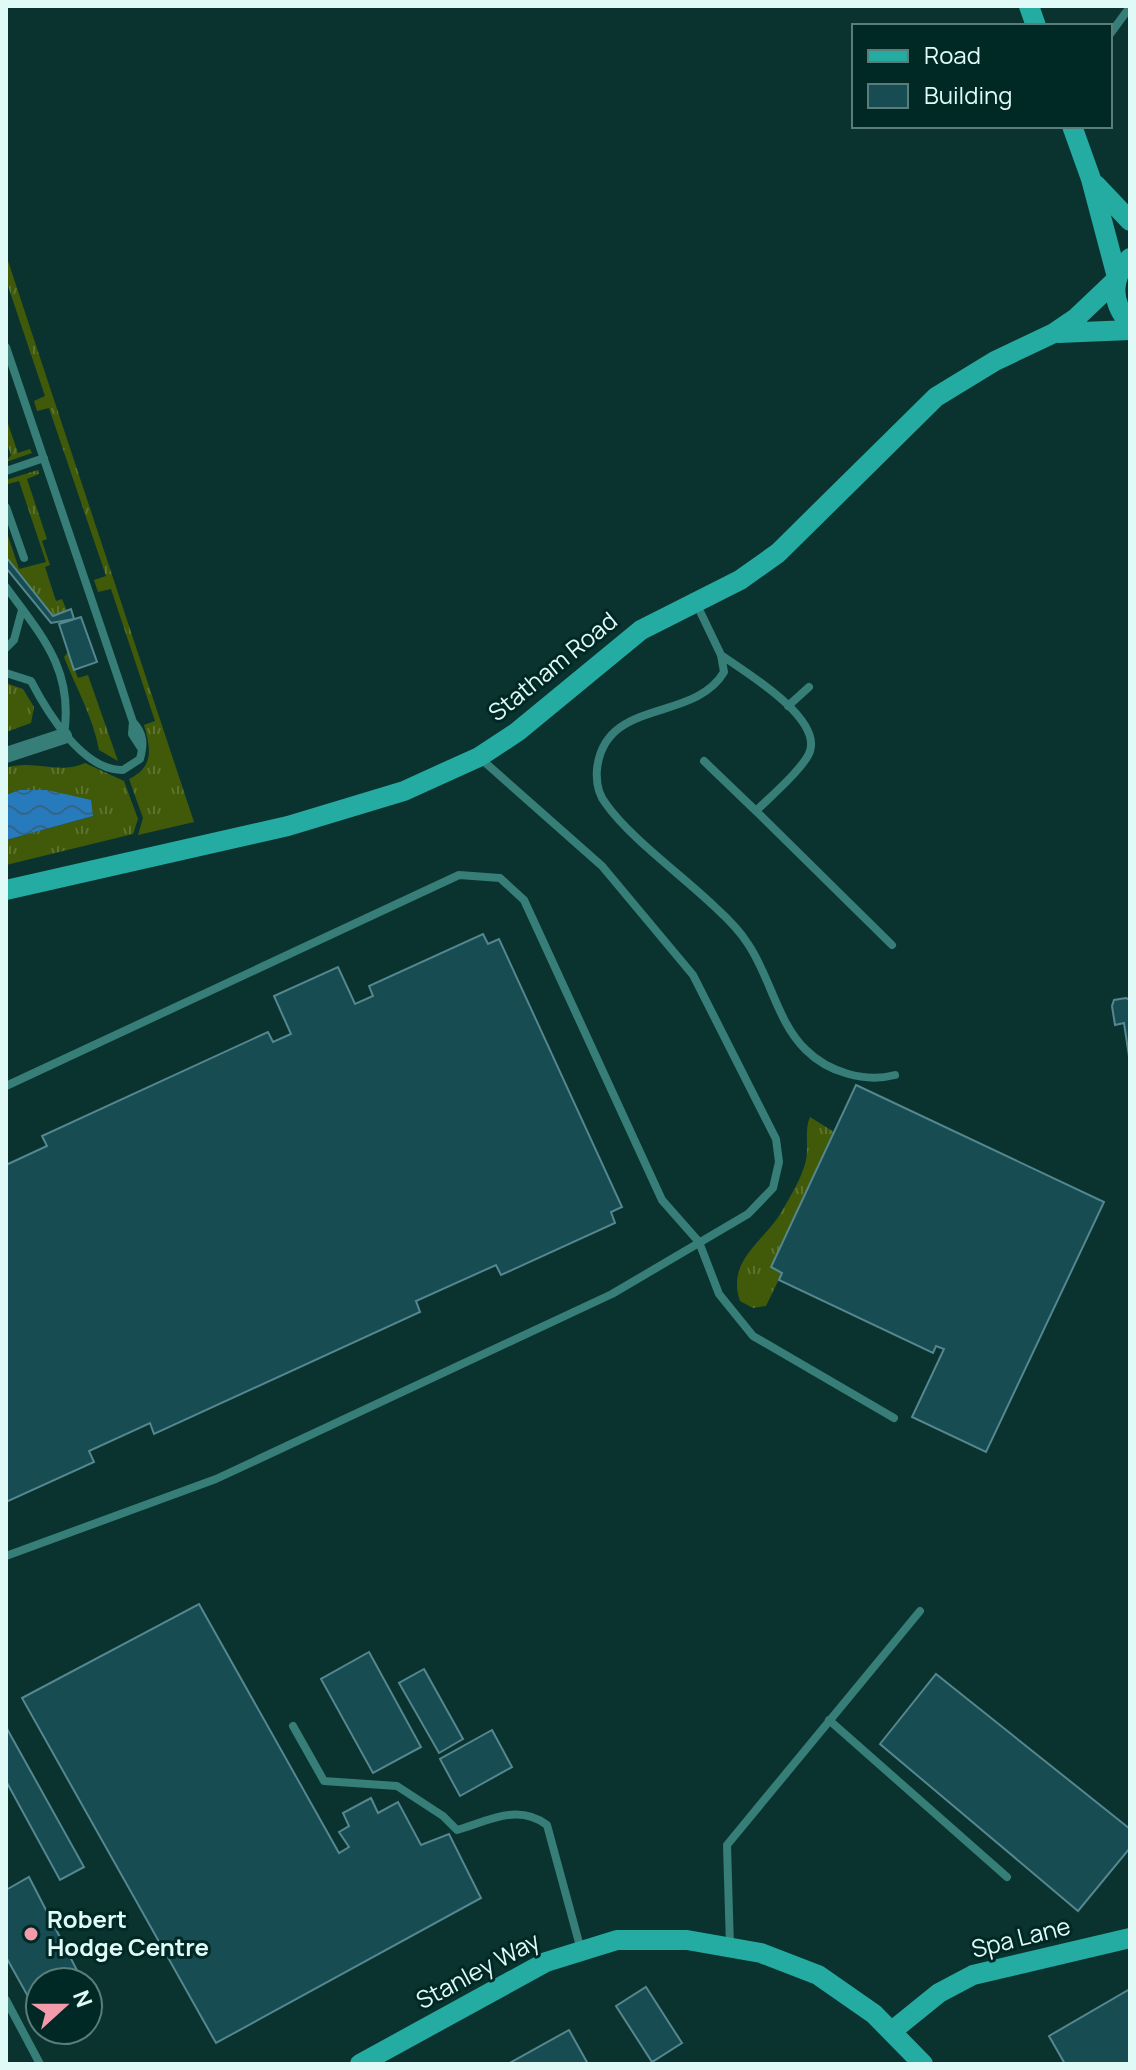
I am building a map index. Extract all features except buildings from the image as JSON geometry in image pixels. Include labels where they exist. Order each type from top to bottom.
[{"type":"street","points":[[1073,128],[1091,179],[1116,278],[1117,304],[1130,324]]},
{"type":"street","points":[[1091,179],[1130,221]]},
{"type":"street","name":"Statham Road","points":[[6,890],[288,826],[404,791],[479,757],[517,732],[641,630],[740,580],[778,553],[936,397],[1076,318],[1116,278],[1130,258]]},
{"type":"street","name":"Statham Road","points":[[1054,333],[1130,330]]},
{"type":"street","points":[[6,755],[64,736]]},
{"type":"street","name":"Spa Lane","points":[[892,2031],[939,1993],[973,1975],[1130,1938]]},
{"type":"street","name":"Stanley Way","points":[[360,2064],[546,1962],[617,1940],[687,1940],[730,1947],[761,1953],[818,1975],[874,2014],[923,2064]]},
{"type":"lane","points":[[1112,31],[1130,7]]},
{"type":"lane","points":[[6,347],[133,722],[141,730],[141,748],[136,765],[117,770],[64,736],[31,681],[6,673]]},
{"type":"lane","points":[[6,471],[44,458]]},
{"type":"lane","points":[[6,507],[24,558]]},
{"type":"lane","points":[[6,587],[55,659],[69,704],[64,736]]},
{"type":"lane","points":[[696,603],[721,655],[724,672],[714,685],[692,698],[638,716],[617,729],[599,757],[598,789],[614,814],[707,899],[748,944],[787,1023],[804,1049],[821,1062],[862,1078],[873,1080],[895,1075]]},
{"type":"lane","points":[[6,648],[14,640],[22,610]]},
{"type":"lane","points":[[721,655],[788,706],[809,728],[812,738],[810,754],[756,811]]},
{"type":"lane","points":[[788,706],[809,687]]},
{"type":"lane","points":[[6,1556],[216,1479],[612,1294],[748,1214],[773,1188],[779,1162],[776,1139],[693,975],[602,866],[479,757]]},
{"type":"lane","points":[[704,761],[892,945]]},
{"type":"lane","points":[[6,1086],[459,875],[500,878],[524,900],[662,1200],[699,1242],[719,1294],[753,1336],[894,1418]]},
{"type":"lane","points":[[730,1947],[727,1845],[920,1611]]},
{"type":"lane","points":[[829,1720],[1007,1877]]},
{"type":"lane","points":[[293,1726],[324,1781],[397,1786],[443,1816],[457,1830],[503,1814],[533,1815],[547,1825],[582,1951]]},
{"type":"lane","points":[[6,2000],[40,2064]]},
{"type":"green space","points":[[6,255],[194,822],[138,835],[143,818],[129,779],[147,763],[149,749],[144,725],[155,721],[111,589],[98,592],[94,580],[106,576],[49,408],[37,411],[34,401],[45,396],[6,280]]},
{"type":"green space","points":[[6,418],[18,453],[30,449],[32,453],[6,462],[11,455],[6,441]]},
{"type":"green space","points":[[38,470],[39,474],[27,479],[47,539],[42,541],[50,565],[45,567],[56,601],[62,599],[67,611],[53,616],[6,557],[6,530],[19,569],[46,562],[19,481],[8,484],[6,480]]},
{"type":"green space","points":[[68,652],[78,678],[88,675],[118,761],[99,750],[64,657]]},
{"type":"green space","points":[[6,683],[23,689],[34,707],[31,723],[6,732]]},
{"type":"green space","points":[[85,763],[124,781],[138,819],[133,834],[6,865],[6,840],[93,816],[19,790],[6,795],[6,768],[26,765],[65,768]]},
{"type":"green space","points":[[810,1117],[834,1132],[771,1267],[782,1273],[766,1306],[753,1308],[740,1301],[738,1274],[749,1252],[782,1211],[799,1180],[806,1160]]},
{"type":"water","points":[[19,790],[47,790],[91,800],[93,816],[6,840],[6,795]]},
{"type":"place","name":"Robert Hodge Centre","points":[[31,1934]]}]
